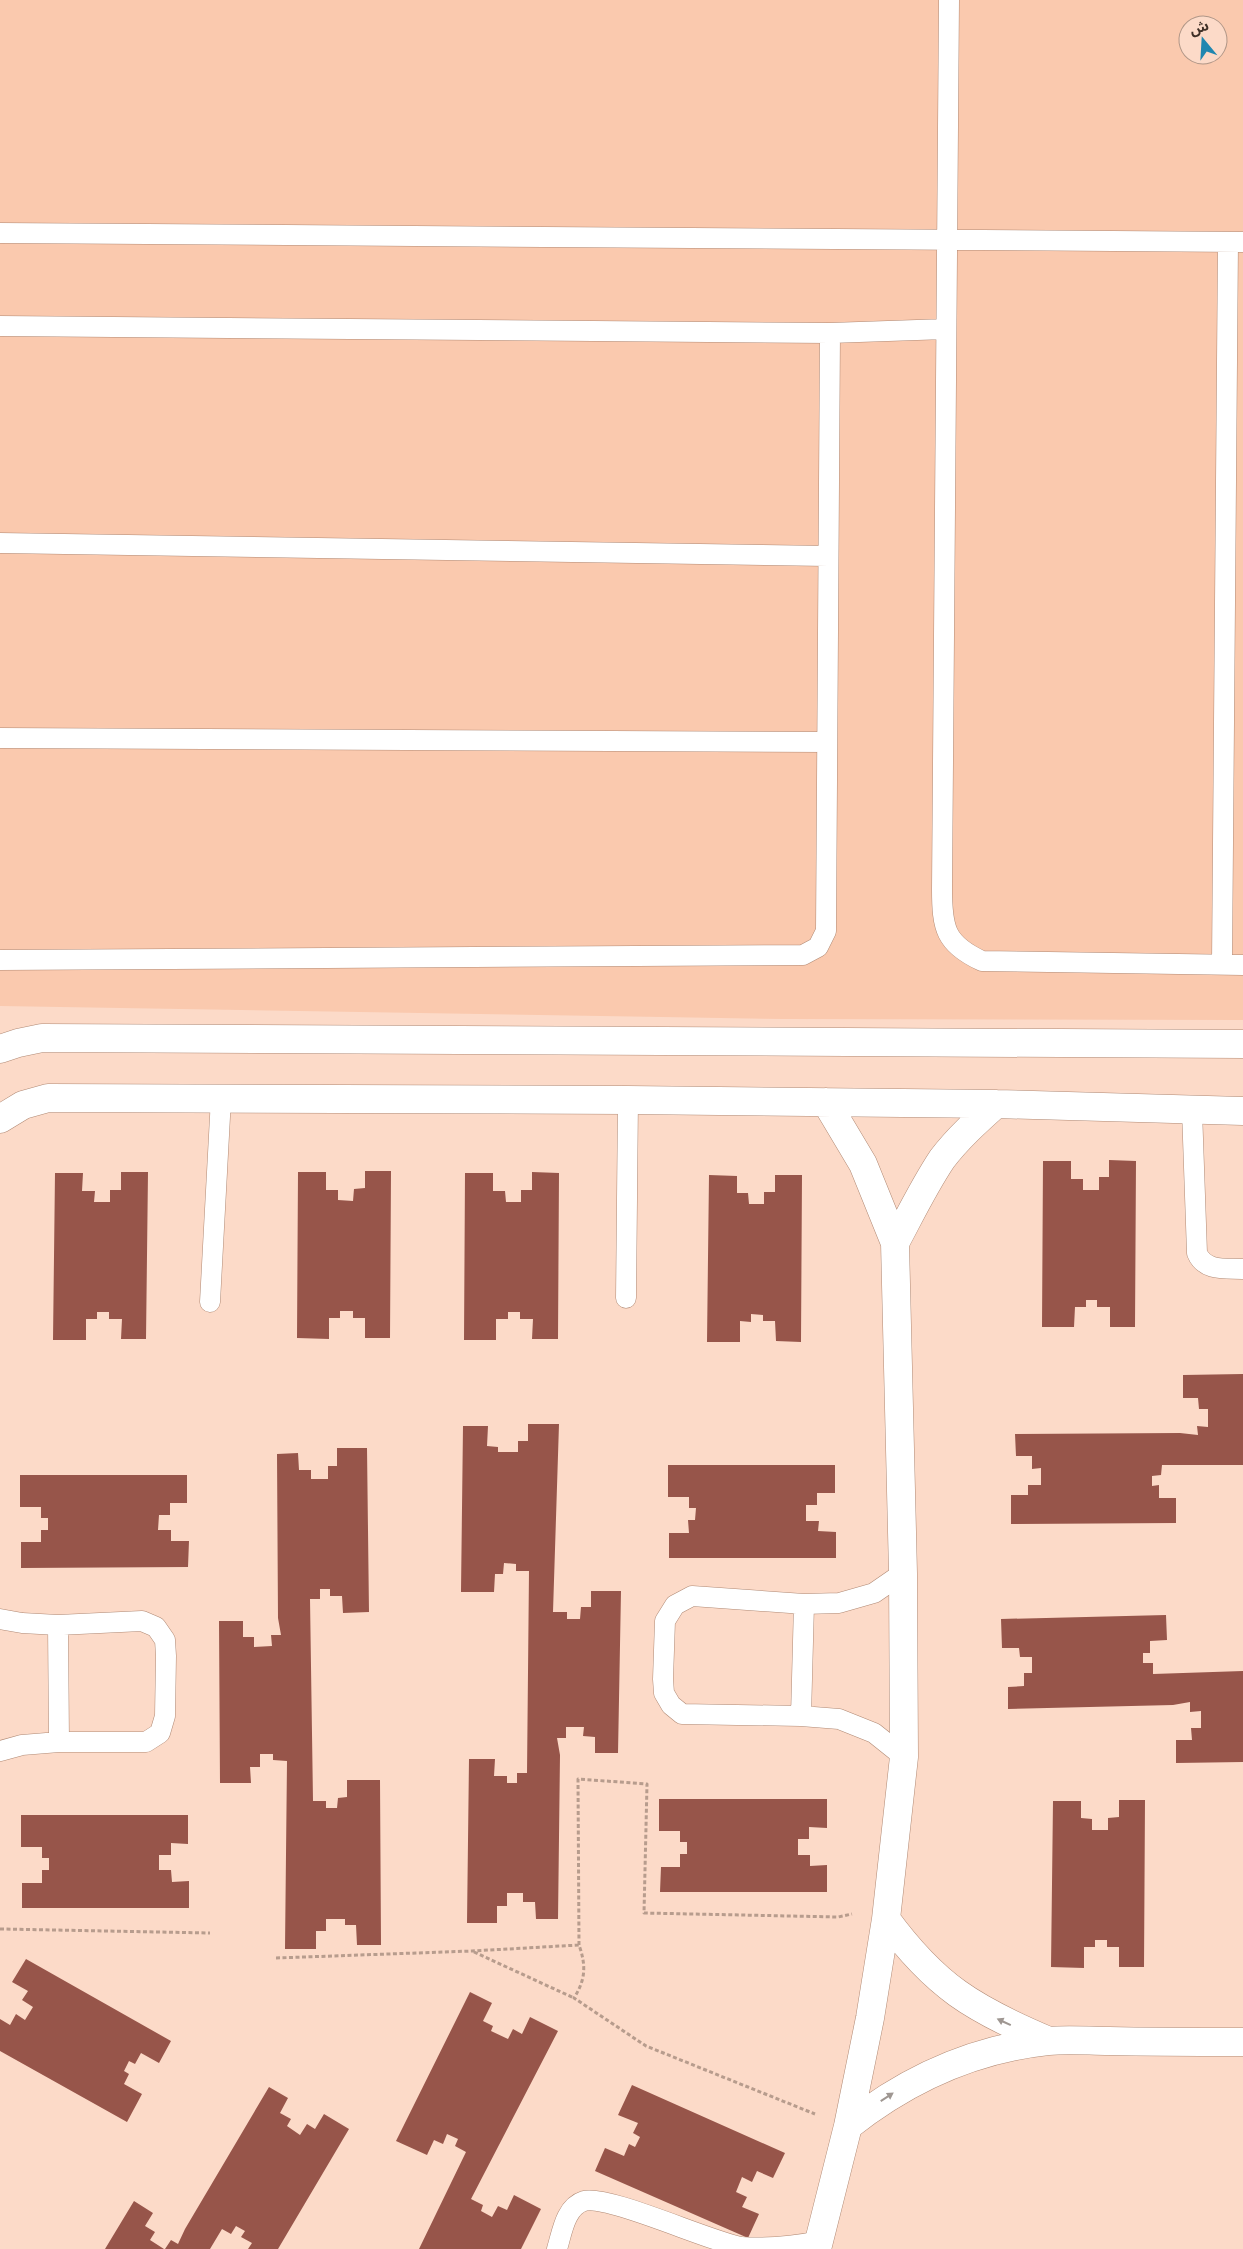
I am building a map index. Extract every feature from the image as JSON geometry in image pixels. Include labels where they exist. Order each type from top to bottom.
[{"type":"street","points":[[0,1049],[42,1038],[1243,1044]]},
{"type":"street","points":[[0,1119],[23,1105],[48,1098],[826,1102],[996,1104],[1243,1111]]},
{"type":"street","points":[[819,2245],[848,2126],[870,2018],[887,1912],[904,1756],[903,1573],[895,1244],[863,1164],[826,1102]]},
{"type":"street","points":[[895,1244],[922,1191],[943,1159],[968,1129],[996,1104]]},
{"type":"street","points":[[887,1912],[926,1968],[949,1988],[975,2006],[1002,2021],[1049,2041]]},
{"type":"street","points":[[848,2126],[900,2088],[959,2061],[990,2052],[1049,2041],[1243,2042]]},
{"type":"lane","points":[[948,0],[942,914],[948,935],[962,952],[982,960],[1243,965]]},
{"type":"lane","points":[[0,233],[1236,242],[1222,964]]},
{"type":"lane","points":[[0,326],[830,333],[946,329]]},
{"type":"lane","points":[[0,960],[803,955],[818,946],[826,931],[830,333]]},
{"type":"lane","points":[[0,543],[828,556]]},
{"type":"lane","points":[[0,738],[827,742]]},
{"type":"lane","points":[[210,1302],[221,1098]]},
{"type":"lane","points":[[626,1298],[628,1100]]},
{"type":"lane","points":[[1192,1110],[1197,1253],[1202,1262],[1213,1268],[1243,1269]]},
{"type":"lane","points":[[903,1573],[874,1593],[839,1603],[804,1604],[692,1596],[675,1605],[665,1621],[664,1693],[671,1705],[682,1714],[801,1716],[839,1719],[874,1733],[904,1756]]},
{"type":"lane","points":[[801,1716],[804,1604]]},
{"type":"lane","points":[[0,1618],[22,1623],[58,1625],[142,1621],[156,1627],[165,1640],[166,1656],[165,1716],[160,1732],[146,1742],[59,1742],[22,1745],[0,1751]]},
{"type":"lane","points":[[58,1625],[59,1742]]},
{"type":"lane","points":[[558,2249],[569,2212],[584,2201],[602,2201],[702,2243],[782,2248],[819,2245]]},
{"type":"path","points":[[574,1998],[580,1988],[585,1964],[580,1945],[578,1779],[647,1784],[644,1914],[838,1917],[887,1912]]},
{"type":"path","points":[[0,1929],[210,1933]]},
{"type":"path","points":[[276,1958],[472,1952],[580,1945]]},
{"type":"path","points":[[472,1952],[574,1998],[646,2046],[848,2126]]},
{"type":"shaded area","points":[[0,0],[1243,0],[1243,1020],[784,1019],[0,1006]]},
{"type":"building","points":[[1109,1160],[1136,1161],[1135,1327],[1110,1327],[1110,1307],[1097,1307],[1097,1300],[1086,1300],[1086,1307],[1075,1307],[1074,1327],[1042,1327],[1043,1161],[1071,1161],[1071,1179],[1083,1179],[1083,1190],[1099,1190],[1099,1177],[1109,1177]]},
{"type":"building","points":[[365,1171],[391,1171],[390,1338],[365,1338],[365,1318],[353,1318],[353,1311],[340,1311],[340,1318],[329,1318],[329,1339],[297,1338],[298,1172],[326,1172],[326,1190],[338,1190],[338,1200],[353,1201],[354,1189],[365,1188]]},
{"type":"building","points":[[121,1172],[148,1172],[146,1339],[121,1339],[122,1319],[109,1319],[109,1312],[97,1312],[97,1319],[86,1319],[86,1340],[53,1340],[55,1173],[83,1173],[82,1191],[95,1191],[94,1202],[110,1202],[110,1190],[121,1190]]},
{"type":"building","points":[[532,1172],[559,1173],[558,1339],[532,1339],[533,1319],[520,1319],[520,1312],[508,1312],[508,1319],[496,1319],[496,1340],[464,1340],[465,1173],[493,1173],[493,1191],[505,1191],[506,1202],[521,1202],[521,1190],[532,1190]]},
{"type":"building","points":[[709,1175],[737,1176],[737,1193],[748,1193],[749,1204],[764,1204],[764,1192],[775,1192],[775,1175],[802,1175],[801,1342],[776,1341],[775,1321],[763,1321],[763,1315],[751,1314],[751,1322],[740,1321],[740,1342],[707,1342]]},
{"type":"building","points":[[1243,1374],[1243,1465],[1162,1465],[1161,1475],[1152,1476],[1152,1486],[1159,1485],[1159,1498],[1176,1498],[1176,1523],[1011,1524],[1011,1495],[1028,1495],[1028,1485],[1041,1485],[1041,1468],[1032,1469],[1032,1456],[1016,1456],[1015,1434],[1180,1433],[1198,1435],[1197,1426],[1208,1427],[1208,1409],[1199,1409],[1198,1398],[1183,1398],[1183,1375]]},
{"type":"building","points":[[528,1424],[559,1424],[553,1612],[567,1612],[567,1619],[580,1619],[581,1607],[591,1607],[591,1591],[621,1591],[618,1753],[595,1753],[595,1737],[583,1736],[584,1727],[566,1727],[566,1738],[557,1738],[560,1755],[558,1919],[536,1919],[535,1902],[523,1902],[523,1893],[507,1893],[507,1906],[497,1906],[497,1923],[467,1923],[469,1759],[495,1759],[494,1776],[507,1776],[507,1783],[517,1783],[517,1773],[527,1773],[529,1571],[516,1571],[516,1564],[504,1563],[503,1574],[495,1574],[494,1592],[461,1592],[463,1426],[488,1426],[487,1446],[498,1447],[498,1452],[518,1452],[518,1441],[528,1441]]},
{"type":"building","points":[[337,1448],[367,1448],[369,1612],[343,1613],[342,1596],[330,1596],[330,1589],[320,1589],[320,1599],[310,1599],[313,1801],[326,1801],[326,1808],[337,1808],[338,1798],[347,1797],[347,1780],[380,1780],[381,1945],[357,1945],[356,1925],[345,1925],[345,1919],[326,1919],[326,1931],[316,1931],[316,1949],[285,1949],[287,1761],[273,1760],[273,1754],[260,1754],[260,1767],[250,1767],[251,1783],[220,1783],[219,1621],[243,1621],[243,1637],[254,1637],[254,1647],[272,1646],[271,1635],[281,1635],[278,1618],[277,1454],[298,1453],[299,1470],[311,1470],[311,1479],[328,1479],[328,1466],[337,1466]]},
{"type":"building","points":[[668,1465],[835,1465],[835,1493],[817,1493],[817,1505],[806,1505],[806,1521],[819,1521],[818,1531],[836,1532],[836,1558],[669,1558],[669,1533],[689,1533],[688,1520],[695,1520],[696,1508],[689,1508],[689,1497],[668,1497]]},
{"type":"building","points":[[20,1475],[187,1475],[187,1503],[170,1503],[170,1515],[159,1515],[158,1530],[171,1530],[171,1541],[189,1541],[188,1567],[21,1568],[21,1542],[41,1542],[41,1530],[48,1530],[48,1518],[41,1518],[41,1507],[20,1507]]},
{"type":"building","points":[[1166,1615],[1167,1640],[1150,1641],[1150,1653],[1143,1653],[1143,1663],[1153,1663],[1153,1674],[1243,1671],[1243,1762],[1176,1763],[1176,1740],[1192,1740],[1191,1728],[1201,1728],[1201,1711],[1190,1712],[1190,1702],[1173,1705],[1008,1709],[1008,1687],[1024,1686],[1024,1673],[1032,1673],[1032,1657],[1020,1657],[1019,1648],[1002,1648],[1001,1619]]},
{"type":"building","points":[[659,1799],[827,1799],[827,1828],[809,1827],[809,1839],[798,1839],[798,1855],[810,1855],[810,1866],[827,1865],[827,1892],[660,1892],[661,1867],[680,1867],[680,1854],[687,1854],[687,1842],[680,1842],[680,1831],[659,1831]]},
{"type":"building","points":[[1119,1800],[1145,1800],[1144,1967],[1119,1967],[1119,1947],[1107,1947],[1107,1940],[1095,1940],[1095,1947],[1084,1947],[1084,1968],[1051,1967],[1053,1801],[1081,1801],[1081,1818],[1092,1819],[1092,1830],[1108,1830],[1108,1818],[1119,1817]]},
{"type":"building","points":[[21,1815],[188,1815],[188,1844],[171,1843],[171,1855],[159,1855],[159,1870],[171,1870],[172,1882],[189,1881],[189,1908],[22,1908],[22,1883],[42,1883],[42,1870],[49,1870],[49,1858],[42,1858],[42,1847],[21,1847]]},
{"type":"building","points":[[26,1959],[171,2041],[159,2063],[141,2053],[135,2064],[129,2061],[124,2071],[129,2074],[124,2084],[142,2094],[127,2122],[0,2051],[0,2019],[10,2025],[16,2014],[25,2020],[33,2007],[22,2000],[28,1991],[12,1982]]},
{"type":"building","points":[[470,1992],[492,2003],[483,2021],[493,2026],[491,2031],[508,2039],[513,2029],[522,2034],[530,2017],[558,2031],[471,2199],[483,2205],[481,2211],[492,2217],[498,2206],[507,2210],[514,2195],[541,2209],[521,2249],[419,2249],[466,2152],[455,2146],[458,2139],[447,2134],[443,2144],[434,2140],[427,2155],[396,2141]]},
{"type":"building","points":[[632,2085],[785,2153],[773,2178],[757,2171],[752,2182],[742,2177],[736,2192],[747,2197],[742,2207],[759,2214],[748,2238],[595,2171],[605,2148],[624,2156],[629,2144],[635,2147],[640,2137],[633,2133],[638,2123],[618,2115]]},
{"type":"building","points":[[269,2087],[288,2098],[280,2113],[291,2119],[287,2126],[300,2135],[307,2124],[315,2129],[324,2114],[349,2129],[278,2249],[248,2249],[252,2243],[241,2237],[245,2231],[236,2226],[231,2234],[222,2229],[210,2249],[165,2249],[171,2240],[178,2244]]},
{"type":"building","points":[[134,2201],[153,2213],[145,2226],[155,2232],[150,2240],[164,2249],[105,2249]]}]
